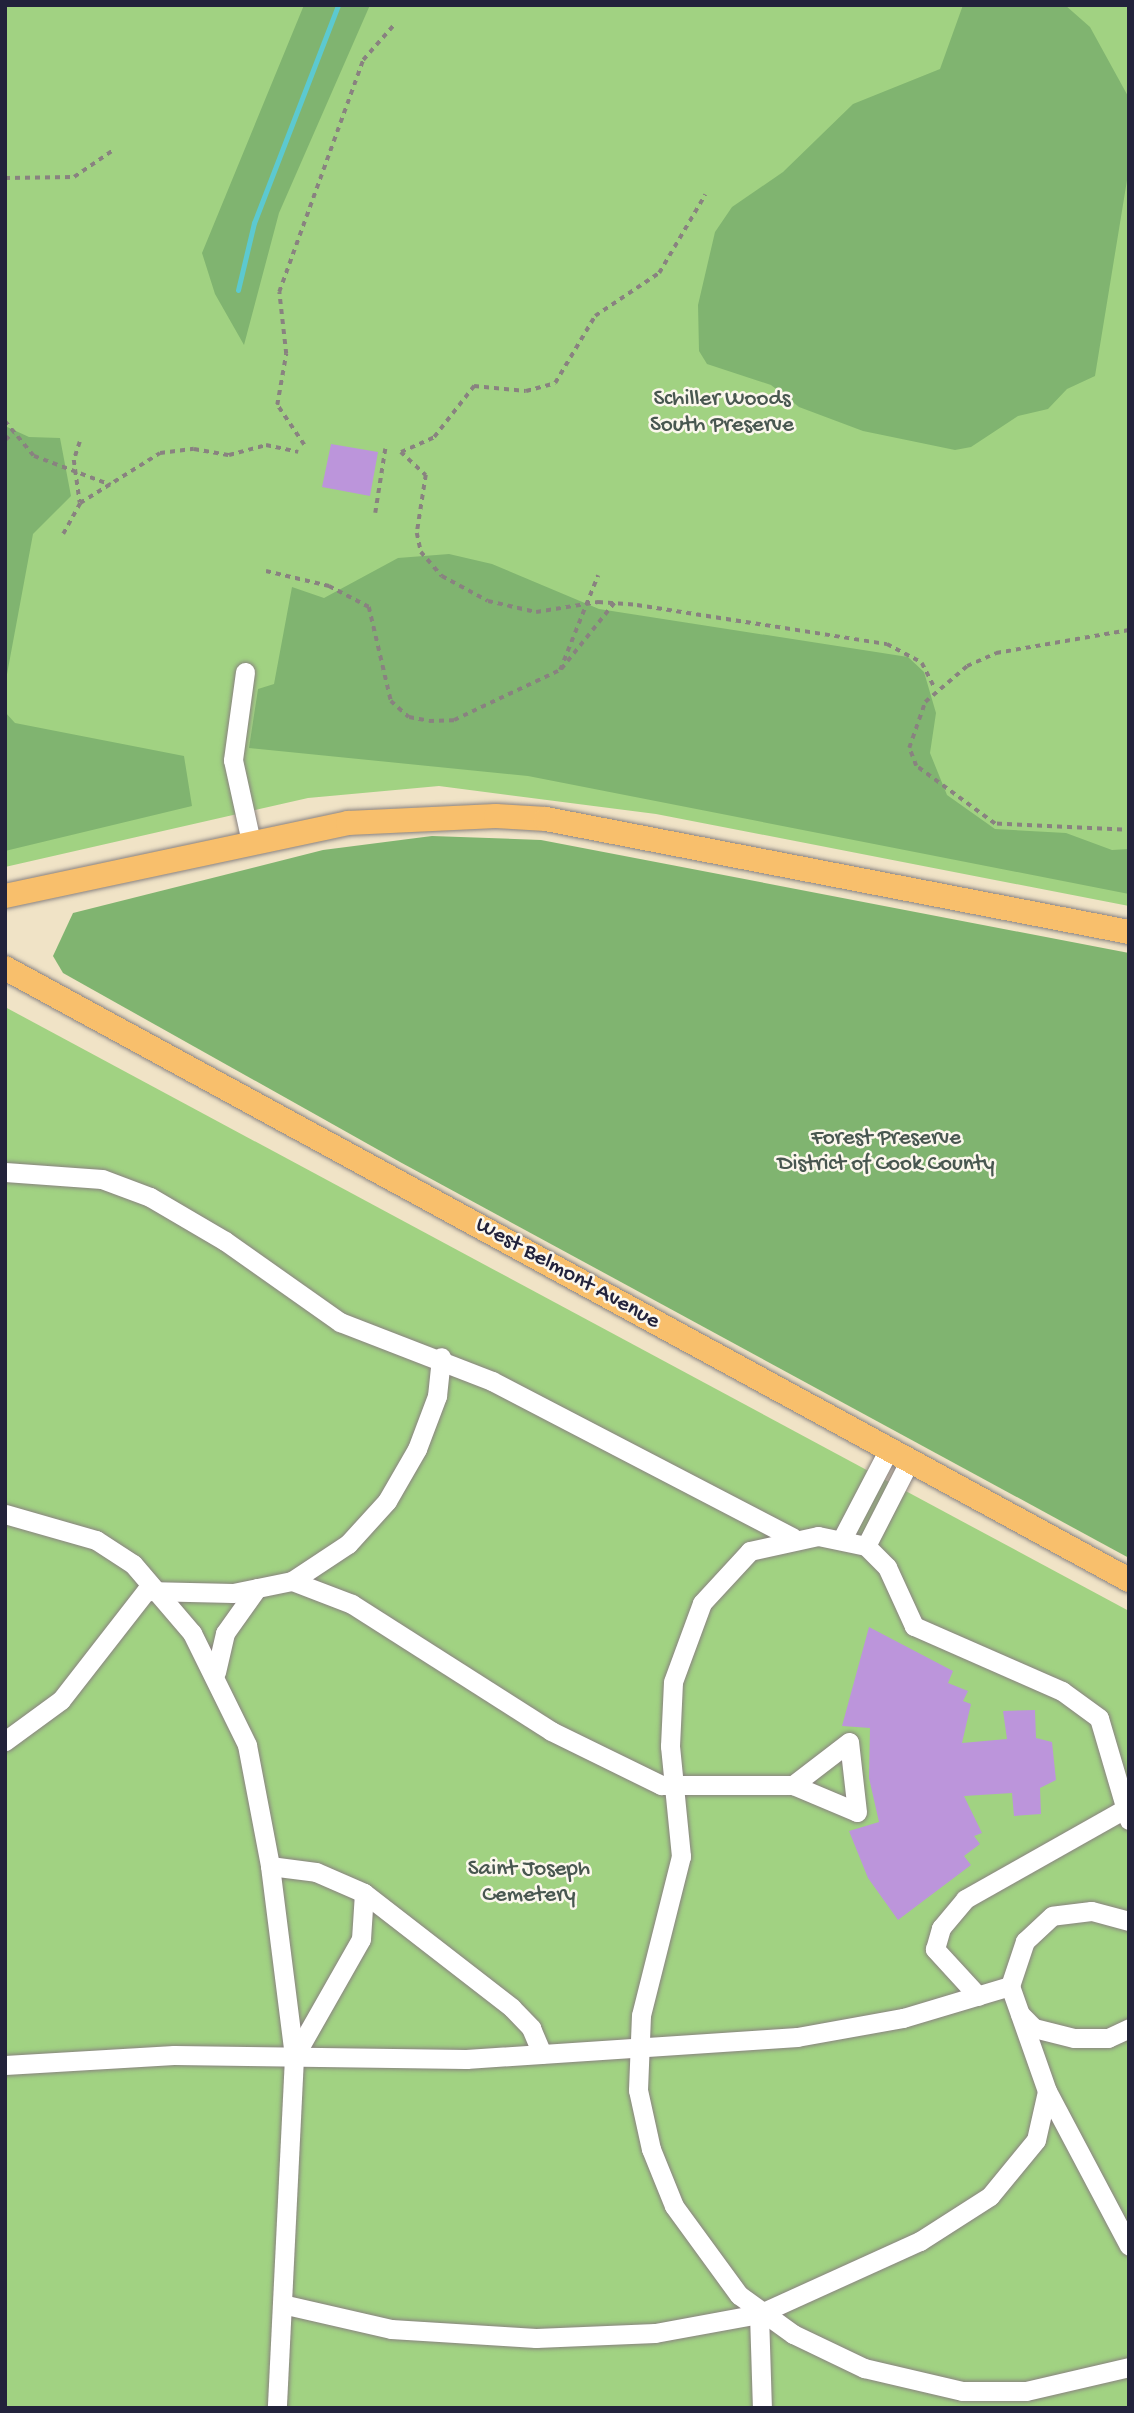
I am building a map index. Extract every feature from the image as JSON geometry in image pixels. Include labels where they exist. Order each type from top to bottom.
[{"type":"main road","points":[[5,896],[251,842],[403,817],[546,819],[1129,932]]},
{"type":"main road","name":"West Belmont Avenue","points":[[5,968],[1129,1580]]},
{"type":"lane","points":[[244,672],[233,760],[251,842]]},
{"type":"lane","points":[[5,1171],[103,1180],[150,1197],[225,1241],[340,1322],[441,1357],[793,1538]]},
{"type":"lane","points":[[7,1744],[61,1700],[135,1598],[156,1590],[257,1588],[292,1581],[348,1544],[398,1484],[436,1396],[441,1357]]},
{"type":"lane","points":[[843,1537],[900,1454]]},
{"type":"lane","points":[[866,1546],[900,1454]]},
{"type":"lane","points":[[5,1514],[96,1540],[133,1564],[156,1590],[216,1672],[247,1745],[270,1866],[294,2057],[277,2408]]},
{"type":"lane","points":[[978,1996],[935,1949],[941,1928],[965,1899],[1127,1814],[1099,1718],[1062,1691],[914,1626],[887,1567],[866,1546],[843,1537],[793,1538],[737,1561],[690,1626],[669,1713],[677,1788],[679,1867],[647,1986],[638,2049],[642,2118],[661,2179],[709,2255],[759,2314],[864,2368],[962,2391],[1026,2391],[1129,2367]]},
{"type":"lane","points":[[292,1581],[352,1604],[580,1747],[677,1788],[793,1785]]},
{"type":"lane","points":[[216,1672],[225,1633],[257,1588]]},
{"type":"lane","points":[[270,1866],[316,1872],[364,1893],[512,2008],[531,2028],[542,2054]]},
{"type":"lane","points":[[294,2057],[361,1940],[364,1893]]},
{"type":"lane","points":[[1129,1921],[1091,1911],[1052,1916],[1025,1941],[1010,1986],[1047,2091],[1129,2246]]},
{"type":"lane","points":[[5,2065],[174,2055],[294,2057],[542,2054],[638,2049],[849,2030],[1010,1986]]},
{"type":"lane","points":[[1018,2011],[1034,2028],[1074,2038],[1108,2038],[1129,2028]]},
{"type":"lane","points":[[282,2304],[391,2329],[536,2338],[654,2333],[759,2314],[920,2241],[990,2196],[1036,2140],[1047,2091]]},
{"type":"lane","points":[[759,2314],[762,2408]]},
{"type":"path","points":[[304,445],[277,405],[286,354],[279,292],[363,60],[393,26]]},
{"type":"path","points":[[5,178],[74,177],[112,151]]},
{"type":"path","points":[[705,195],[659,273],[595,316],[555,383],[526,391],[474,386],[433,437],[401,452],[426,475],[417,533],[421,552],[442,576],[520,610],[614,603],[887,644],[922,663],[935,689]]},
{"type":"path","points":[[5,421],[34,456],[111,485]]},
{"type":"path","points":[[5,440],[13,433]]},
{"type":"path","points":[[80,442],[77,472],[80,503]]},
{"type":"path","points":[[63,534],[80,503],[148,458],[173,450],[229,455],[266,445],[298,452]]},
{"type":"path","points":[[375,513],[385,449]]},
{"type":"path","points":[[266,571],[328,586],[369,607],[387,691],[409,717],[454,720],[560,670],[614,603]]},
{"type":"path","points":[[560,670],[590,604],[598,575]]},
{"type":"path","points":[[1122,830],[1015,828],[986,819],[911,759],[911,734],[935,689],[996,653],[1129,630]]},
{"type":"green space","name":"Schiller Woods South Preserve","points":[[5,5],[1129,5],[1129,906],[656,814],[439,786],[308,798],[5,867]]},
{"type":"green space","points":[[304,5],[370,5],[279,213],[244,345],[215,294],[202,253]]},
{"type":"green space","points":[[963,5],[1065,5],[1090,27],[1129,98],[1129,168],[1095,376],[1067,389],[1048,409],[1018,416],[971,447],[955,450],[863,431],[799,407],[771,385],[707,364],[699,351],[698,305],[715,232],[732,207],[783,172],[853,104],[940,69]]},
{"type":"green space","points":[[5,426],[29,437],[60,438],[71,496],[33,534],[5,685]]},
{"type":"green space","points":[[449,554],[492,564],[599,609],[908,657],[924,672],[936,713],[930,753],[947,795],[995,829],[1066,833],[1112,850],[1129,849],[1129,894],[528,776],[249,748],[258,689],[274,684],[292,587],[324,598],[398,558]]},
{"type":"green space","points":[[5,712],[15,723],[184,756],[192,806],[5,851]]},
{"type":"green space","name":"Forest Preserve District of Cook County","points":[[432,836],[541,840],[1129,953],[1129,1558],[400,1162],[63,973],[53,956],[73,913],[323,850]]},
{"type":"green space","name":"Saint Joseph Cemetery","points":[[5,1007],[1129,1611],[1129,2408],[5,2408]]},
{"type":"building","points":[[331,444],[378,452],[370,496],[322,487]]},
{"type":"building","points":[[869,1627],[953,1671],[948,1683],[968,1691],[963,1701],[971,1704],[962,1743],[1007,1739],[1003,1711],[1035,1710],[1036,1738],[1052,1742],[1056,1780],[1040,1788],[1041,1814],[1014,1816],[1012,1793],[964,1796],[982,1833],[974,1836],[980,1844],[964,1856],[971,1865],[898,1920],[868,1878],[849,1831],[879,1822],[869,1778],[870,1728],[842,1726]]},
{"type":"waterway","points":[[238,290],[254,223],[338,5]]}]
